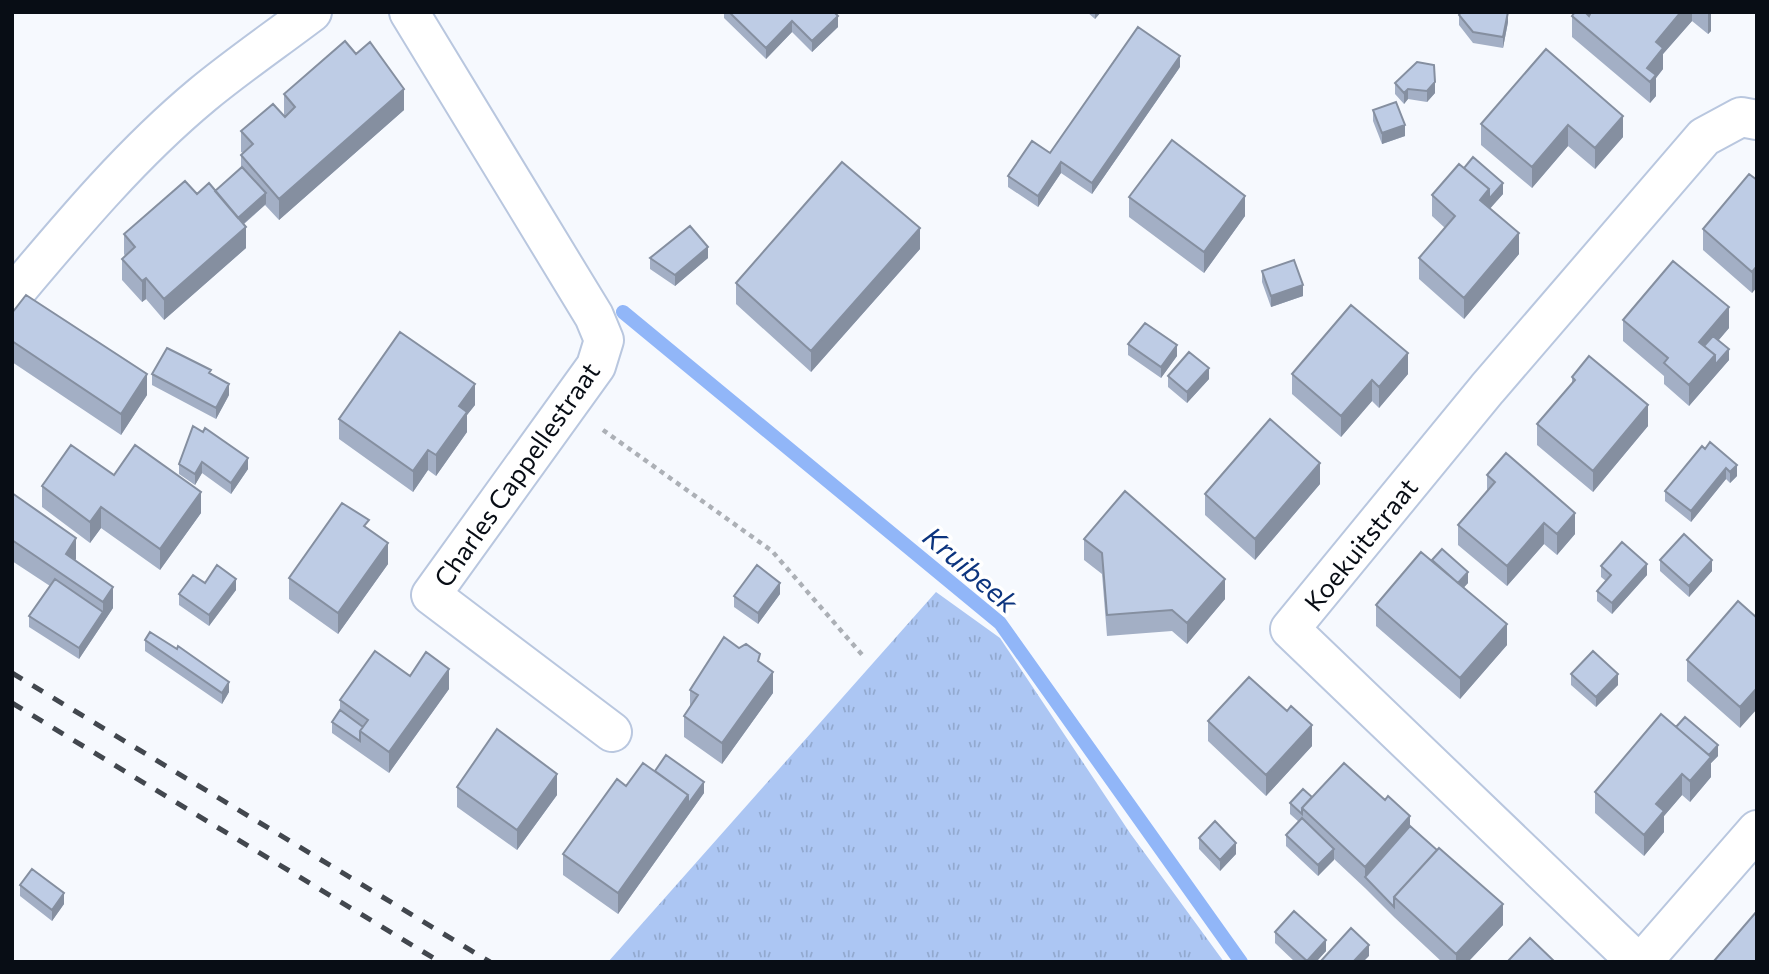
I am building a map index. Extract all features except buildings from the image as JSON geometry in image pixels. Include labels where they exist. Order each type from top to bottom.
[{"type":"street","points":[[12,296],[77,220],[150,142],[201,96],[312,12]]},
{"type":"street","name":"Charles Cappellestraat","points":[[409,12],[594,316],[604,341],[596,366],[431,595],[612,732]]},
{"type":"street","name":"Koekuitstraat","points":[[1757,120],[1741,117],[1704,137],[1487,389],[1290,629],[1639,962],[1757,830]]},
{"type":"path","points":[[568,405],[772,551],[864,657]]},
{"type":"green space","points":[[936,592],[1000,638],[1130,833],[1224,962],[608,962]]},
{"type":"waterway","name":"Kruibeek","points":[[623,312],[1000,623],[1241,962]]},
{"type":"railway","points":[[12,673],[490,962]]},
{"type":"railway","points":[[12,703],[440,962]]}]
